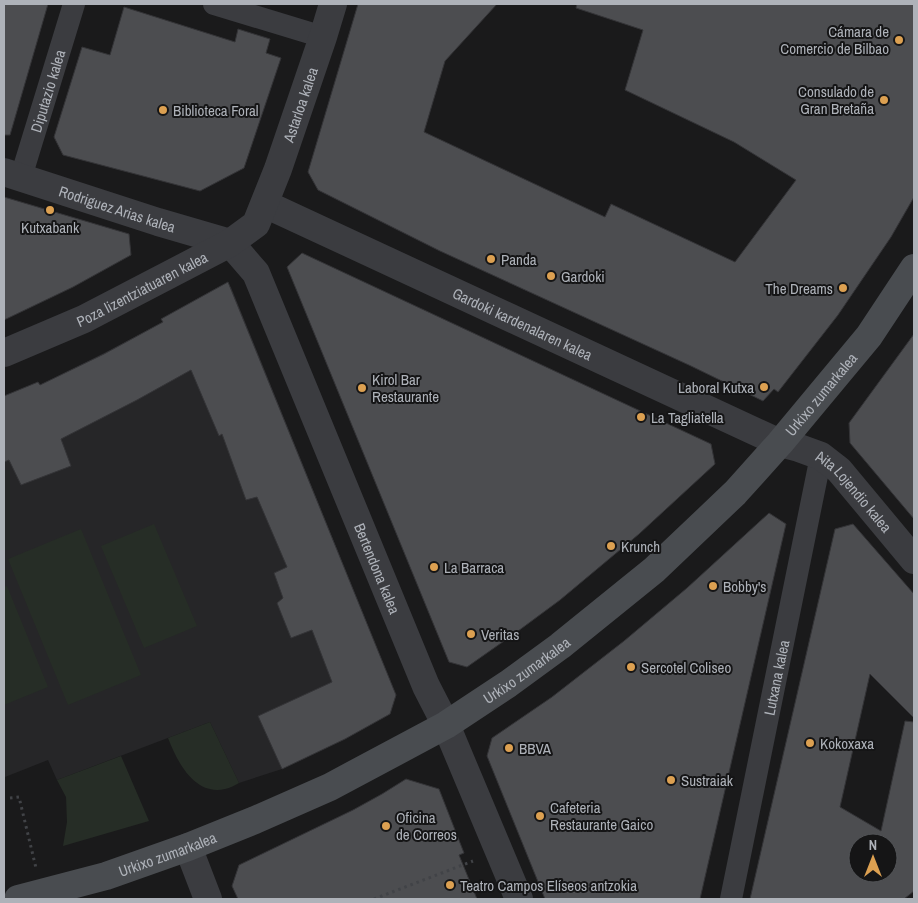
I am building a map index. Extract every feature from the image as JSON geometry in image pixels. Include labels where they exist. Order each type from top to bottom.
[{"type":"main road","name":"Urkixo zumarkalea","points":[[18,899],[106,876],[188,847],[255,820],[330,787],[446,725],[508,684],[654,570],[735,493],[780,443],[869,336],[914,268]]},
{"type":"street","name":"Diputazio kalea","points":[[13,175],[74,4]]},
{"type":"street","points":[[214,4],[324,37]]},
{"type":"street","name":"Astarloa kalea","points":[[265,204],[324,37],[333,4]]},
{"type":"street","name":"Rodriguez Arias kalea","points":[[13,175],[158,222],[230,242]]},
{"type":"street","name":"Poza lizentziatuaren kalea","points":[[4,353],[84,319],[230,242],[256,224],[265,204]]},
{"type":"street","name":"Gardoki kardenalaren kalea","points":[[265,204],[780,443]]},
{"type":"street","name":"Bertendona kalea","points":[[230,242],[256,273],[426,686],[446,725],[519,899]]},
{"type":"street","name":"Aita Lojendio kalea","points":[[780,443],[821,456],[839,470],[914,560]]},
{"type":"street","name":"Lutxana kalea","points":[[731,899],[821,456]]},
{"type":"street","points":[[188,847],[208,899]]},
{"type":"path","points":[[10,798],[18,797],[37,869]]},
{"type":"path","points":[[374,899],[499,851]]},
{"type":"shaded area","points":[[222,285],[231,287],[396,695],[390,714],[345,739],[282,769],[239,783],[210,722],[57,780],[48,760],[5,777],[4,396],[38,382],[40,385],[104,353],[163,322],[161,319]]},
{"type":"shaded area","points":[[154,524],[197,626],[144,648],[101,546]]},
{"type":"shaded area","points":[[81,529],[141,675],[68,705],[8,559]]},
{"type":"shaded area","points":[[7,586],[48,687],[4,705],[4,587]]},
{"type":"shaded area","points":[[210,722],[239,783],[225,789],[214,790],[204,787],[188,775],[176,757],[168,738]]},
{"type":"shaded area","points":[[121,756],[149,821],[63,846],[67,822],[66,797],[57,780]]},
{"type":"building","points":[[4,4],[48,4],[10,135],[4,135]]},
{"type":"building","points":[[358,4],[497,4],[445,61],[424,132],[605,217],[611,204],[735,262],[796,180],[734,142],[625,90],[643,30],[576,8],[577,4],[914,4],[914,197],[891,237],[838,315],[778,392],[774,389],[763,401],[440,251],[318,190],[308,172]]},
{"type":"building","name":"Biblioteca Foral","points":[[124,7],[235,42],[238,29],[270,39],[266,53],[281,58],[244,168],[200,191],[63,155],[54,137],[82,47],[110,55]]},
{"type":"building","points":[[4,197],[129,234],[131,255],[73,287],[4,320]]},
{"type":"building","points":[[302,253],[711,444],[715,464],[639,534],[560,600],[467,667],[449,662],[287,267]]},
{"type":"building","points":[[228,282],[396,695],[390,714],[345,739],[282,769],[258,716],[332,682],[312,630],[291,638],[277,603],[283,598],[274,573],[287,567],[257,497],[246,500],[222,434],[219,436],[191,370],[61,439],[71,466],[21,485],[9,460],[4,462],[4,396],[38,382],[40,385],[104,354],[163,322],[161,319]]},
{"type":"building","points":[[914,334],[914,519],[850,443],[849,423]]},
{"type":"building","points":[[769,513],[786,524],[700,899],[545,899],[487,756],[492,738],[552,697],[624,641],[687,588]]},
{"type":"building","points":[[853,524],[914,594],[914,718],[870,674],[840,807],[881,831],[905,721],[914,722],[914,891],[904,899],[750,899],[835,529]]},
{"type":"building","name":"Oficina de Correos","points":[[406,779],[439,789],[464,853],[459,855],[477,899],[238,899],[232,886],[239,865],[353,810]]},
{"type":"place","name":"Cámara de Comercio de Bilbao","points":[[899,40]]},
{"type":"place","name":"Consulado de Gran Bretaña","points":[[884,100]]},
{"type":"place","name":"Biblioteca Foral","points":[[163,110]]},
{"type":"place","name":"Kutxabank","points":[[50,210]]},
{"type":"place","name":"Panda","points":[[491,259]]},
{"type":"place","name":"Gardoki","points":[[551,276]]},
{"type":"place","name":"The Dreams","points":[[843,288]]},
{"type":"place","name":"Laboral Kutxa","points":[[764,387]]},
{"type":"place","name":"Kirol Bar Restaurante","points":[[362,388]]},
{"type":"place","name":"La Tagliatella","points":[[641,417]]},
{"type":"place","name":"Krunch","points":[[611,546]]},
{"type":"place","name":"La Barraca","points":[[434,567]]},
{"type":"place","name":"Bobby's","points":[[713,586]]},
{"type":"place","name":"Veritas","points":[[471,634]]},
{"type":"place","name":"Sercotel Coliseo","points":[[631,667]]},
{"type":"place","name":"Kokoxaxa","points":[[810,743]]},
{"type":"place","name":"BBVA","points":[[509,748]]},
{"type":"place","name":"Sustraiak","points":[[671,780]]},
{"type":"place","name":"Cafeteria Restaurante Gaico","points":[[540,816]]},
{"type":"place","name":"Oficina de Correos","points":[[386,826]]},
{"type":"place","name":"Teatro Campos Elíseos antzokia","points":[[450,885]]}]
